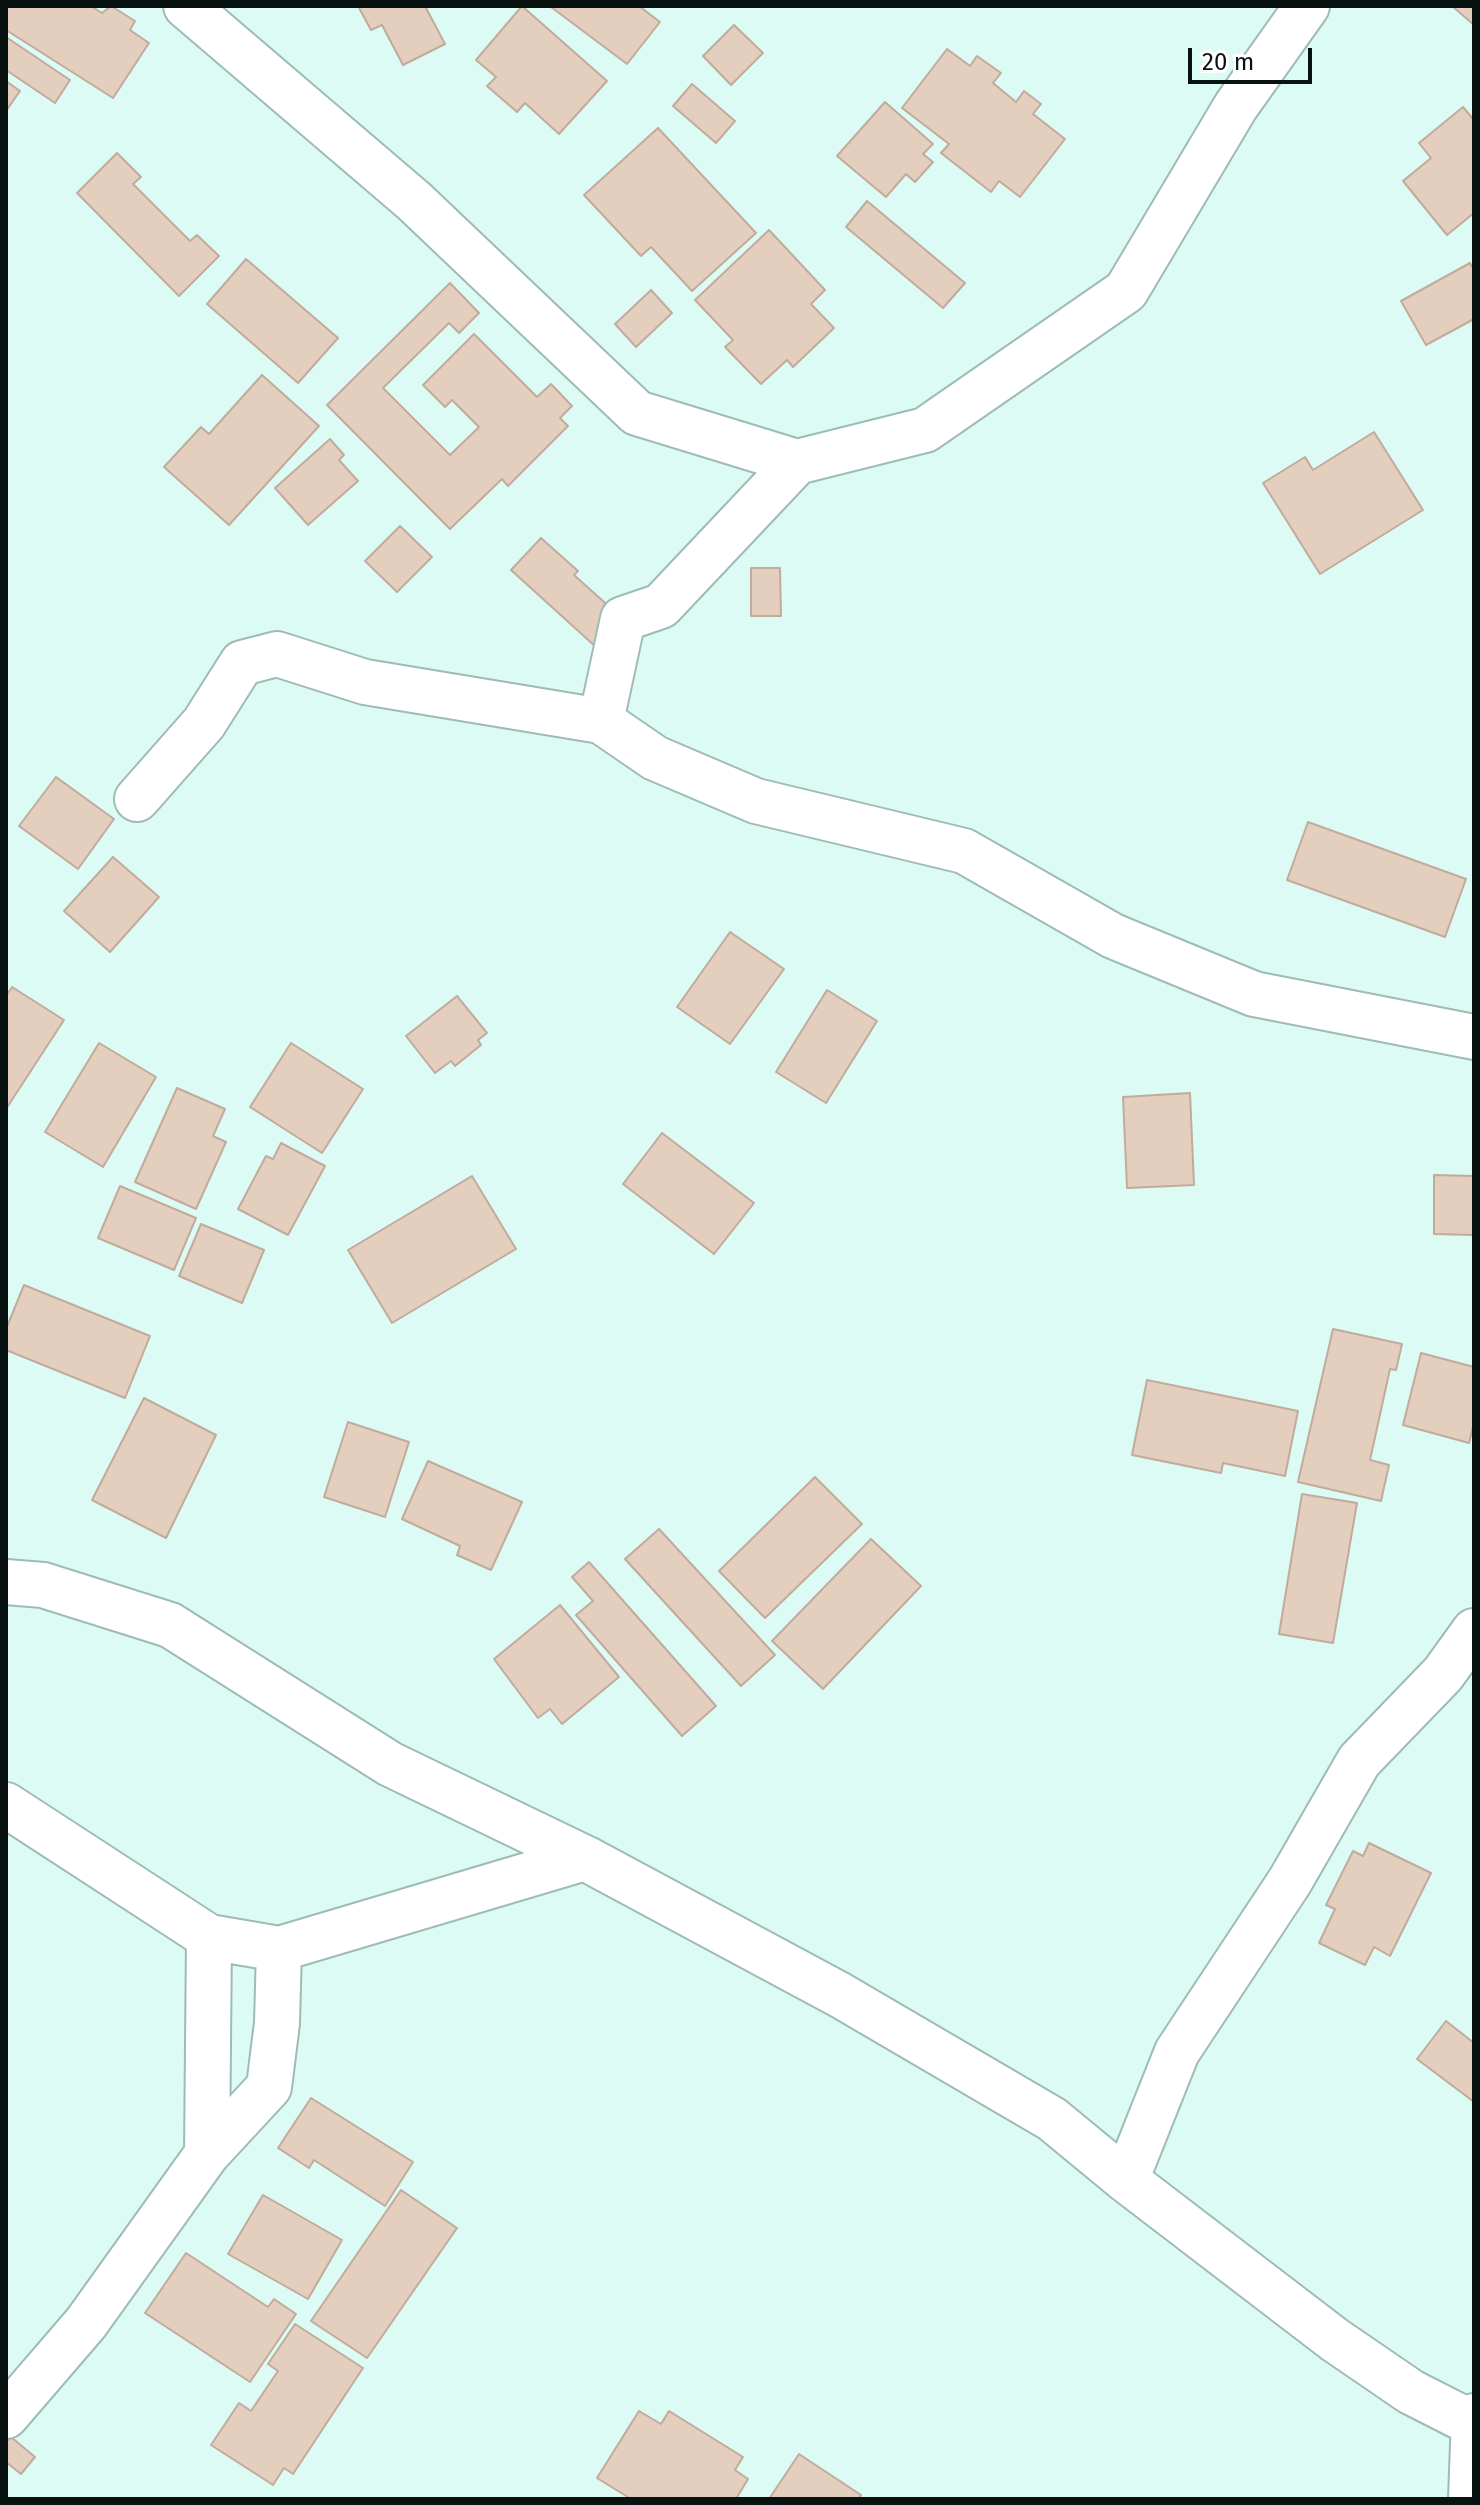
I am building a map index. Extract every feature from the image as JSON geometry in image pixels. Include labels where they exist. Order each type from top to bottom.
[{"type":"street","points":[[186,6],[414,201],[637,413],[797,462],[925,430],[1126,291],[1236,106],[1307,6]]},
{"type":"street","points":[[601,721],[623,619],[661,606],[797,462]]},
{"type":"street","points":[[137,799],[204,723],[242,663],[277,654],[365,682],[601,721],[655,758],[756,801],[964,851],[1113,936],[1254,994],[1474,1037]]},
{"type":"street","points":[[6,1582],[43,1585],[170,1625],[390,1764],[585,1858],[840,1995],[1052,2119],[1126,2180],[1335,2340],[1411,2392],[1473,2421],[1471,2499]]},
{"type":"street","points":[[1126,2180],[1177,2052],[1290,1881],[1359,1761],[1443,1674],[1474,1631]]},
{"type":"street","points":[[6,1805],[209,1937],[279,1949],[585,1858]]},
{"type":"street","points":[[207,2154],[209,1937]]},
{"type":"street","points":[[6,2416],[86,2323],[207,2154],[269,2087],[277,2023],[279,1949]]},
{"type":"building","points":[[6,6],[91,6],[102,13],[111,6],[135,21],[130,30],[149,43],[113,98],[6,30]]},
{"type":"building","points":[[358,6],[425,6],[445,44],[403,65],[382,25],[371,30]]},
{"type":"building","points":[[522,6],[607,81],[559,134],[525,103],[517,112],[487,86],[496,77],[476,60]]},
{"type":"building","points":[[639,6],[660,22],[627,64],[551,7]]},
{"type":"building","points":[[1452,6],[1474,6],[1474,25]]},
{"type":"building","points":[[734,25],[763,53],[731,85],[703,56]]},
{"type":"building","points":[[6,37],[70,80],[55,103],[6,70]]},
{"type":"building","points":[[947,49],[970,66],[977,56],[1001,73],[993,83],[1016,102],[1024,91],[1041,104],[1033,114],[1065,139],[1020,197],[999,181],[991,192],[941,153],[949,144],[902,108]]},
{"type":"building","points":[[6,81],[20,91],[6,111]]},
{"type":"building","points":[[692,84],[735,121],[716,143],[673,106]]},
{"type":"building","points":[[885,102],[933,144],[923,154],[933,162],[915,182],[906,174],[886,197],[837,156]]},
{"type":"building","points":[[1463,107],[1474,120],[1474,213],[1447,235],[1403,181],[1431,158],[1419,143]]},
{"type":"building","points":[[658,128],[756,233],[692,291],[651,247],[641,256],[584,195]]},
{"type":"building","points":[[117,153],[141,177],[133,184],[190,241],[197,235],[219,256],[179,296],[77,193]]},
{"type":"building","points":[[867,201],[965,283],[943,308],[846,227]]},
{"type":"building","points":[[769,230],[825,290],[811,304],[834,328],[793,367],[787,360],[761,384],[725,347],[733,340],[695,300]]},
{"type":"building","points":[[246,259],[338,338],[298,383],[207,304]]},
{"type":"building","points":[[1470,263],[1474,270],[1474,319],[1426,345],[1401,301]]},
{"type":"building","points":[[450,283],[479,313],[459,333],[449,323],[383,388],[450,455],[479,427],[452,400],[445,407],[423,385],[474,334],[537,397],[551,384],[572,406],[560,418],[568,426],[508,486],[502,479],[450,529],[327,405]]},
{"type":"building","points":[[651,290],[672,313],[636,347],[615,324]]},
{"type":"building","points":[[262,375],[319,426],[229,525],[164,467],[201,427],[209,434]]},
{"type":"building","points":[[1374,432],[1423,510],[1320,574],[1263,483],[1305,457],[1313,470]]},
{"type":"building","points":[[330,439],[344,455],[339,460],[358,481],[308,525],[275,488]]},
{"type":"building","points":[[400,526],[432,557],[397,592],[365,561]]},
{"type":"building","points":[[541,538],[578,571],[574,575],[623,619],[597,648],[511,570]]},
{"type":"building","points":[[751,568],[780,568],[781,616],[751,616]]},
{"type":"building","points":[[56,777],[114,819],[78,869],[19,826]]},
{"type":"building","points":[[1308,822],[1466,879],[1445,937],[1287,880]]},
{"type":"building","points":[[113,857],[159,897],[110,952],[64,911]]},
{"type":"building","points":[[730,932],[784,969],[730,1044],[677,1007]]},
{"type":"building","points":[[12,987],[64,1020],[6,1109],[6,996]]},
{"type":"building","points":[[827,990],[877,1021],[826,1103],[776,1072]]},
{"type":"building","points":[[457,996],[487,1033],[478,1040],[481,1045],[455,1066],[451,1061],[435,1073],[406,1036]]},
{"type":"building","points":[[99,1043],[156,1077],[103,1167],[45,1132]]},
{"type":"building","points":[[291,1043],[363,1089],[322,1153],[250,1107]]},
{"type":"building","points":[[177,1088],[225,1109],[213,1136],[226,1142],[196,1209],[135,1182]]},
{"type":"building","points":[[1190,1093],[1194,1185],[1127,1188],[1123,1097]]},
{"type":"building","points":[[662,1133],[754,1203],[714,1254],[623,1184]]},
{"type":"building","points":[[281,1143],[325,1166],[288,1235],[238,1209],[266,1156],[273,1159]]},
{"type":"building","points":[[1434,1175],[1474,1176],[1474,1235],[1434,1234]]},
{"type":"building","points":[[472,1176],[516,1249],[392,1323],[348,1250]]},
{"type":"building","points":[[120,1186],[196,1218],[174,1270],[98,1238]]},
{"type":"building","points":[[201,1224],[264,1250],[242,1303],[179,1276]]},
{"type":"building","points":[[24,1285],[150,1336],[125,1398],[6,1350],[6,1329]]},
{"type":"building","points":[[1333,1329],[1402,1344],[1396,1370],[1390,1369],[1370,1460],[1389,1465],[1381,1501],[1298,1482]]},
{"type":"building","points":[[1421,1353],[1474,1367],[1474,1423],[1469,1443],[1403,1425]]},
{"type":"building","points":[[1147,1380],[1298,1411],[1285,1476],[1223,1463],[1221,1473],[1132,1455]]},
{"type":"building","points":[[144,1398],[216,1435],[166,1538],[92,1500]]},
{"type":"building","points":[[348,1422],[409,1442],[385,1517],[324,1497]]},
{"type":"building","points":[[428,1461],[522,1502],[491,1570],[457,1555],[460,1546],[402,1519]]},
{"type":"building","points":[[815,1477],[862,1524],[765,1618],[719,1571]]},
{"type":"building","points":[[1302,1494],[1357,1503],[1333,1643],[1279,1634]]},
{"type":"building","points":[[659,1529],[775,1655],[741,1686],[625,1559]]},
{"type":"building","points":[[871,1539],[921,1586],[823,1689],[772,1641]]},
{"type":"building","points":[[589,1562],[716,1706],[682,1736],[576,1615],[593,1601],[572,1577]]},
{"type":"building","points":[[560,1605],[619,1677],[562,1724],[550,1709],[538,1718],[494,1659]]},
{"type":"building","points":[[1369,1843],[1431,1873],[1390,1956],[1374,1947],[1365,1965],[1319,1943],[1335,1909],[1326,1905],[1353,1851],[1363,1856]]},
{"type":"building","points":[[1446,2021],[1474,2043],[1474,2102],[1417,2059]]},
{"type":"building","points":[[311,2098],[413,2162],[385,2206],[314,2160],[309,2168],[278,2148]]},
{"type":"building","points":[[401,2190],[457,2228],[367,2358],[311,2321]]},
{"type":"building","points":[[263,2195],[342,2240],[308,2299],[228,2254]]},
{"type":"building","points":[[186,2253],[268,2307],[274,2299],[296,2314],[250,2382],[145,2313]]},
{"type":"building","points":[[295,2324],[363,2368],[293,2474],[284,2468],[273,2485],[211,2445],[239,2403],[251,2411],[278,2371],[268,2364]]},
{"type":"building","points":[[639,2411],[661,2424],[669,2411],[743,2457],[735,2470],[748,2479],[736,2499],[631,2499],[597,2478]]},
{"type":"building","points":[[11,2437],[35,2457],[21,2474],[6,2462],[6,2442]]},
{"type":"building","points":[[799,2454],[861,2495],[859,2499],[769,2499]]}]
